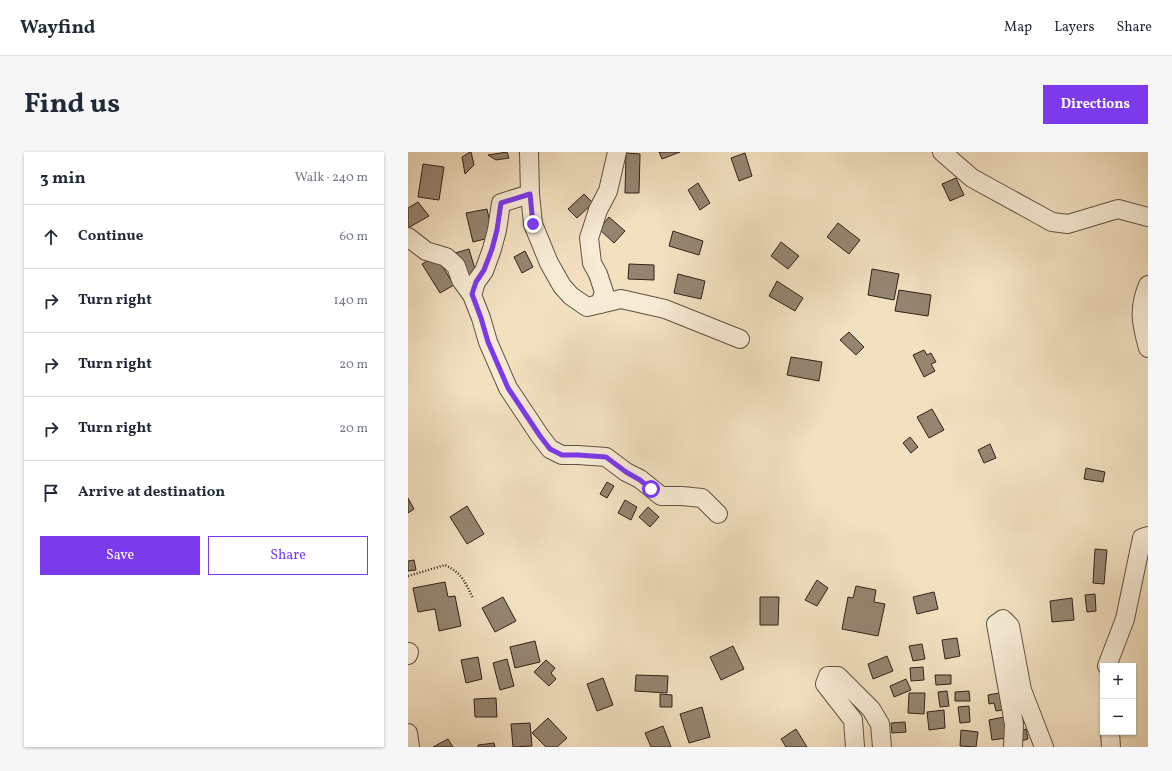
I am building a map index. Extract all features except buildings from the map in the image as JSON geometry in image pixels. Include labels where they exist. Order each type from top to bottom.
[{"type":"street","points":[[529,152],[530,194],[533,224],[549,263],[562,286],[571,296],[587,307],[621,299],[665,309],[740,339]]},
{"type":"street","points":[[600,304],[604,292],[598,274],[592,264],[589,238],[598,210],[608,192],[617,152]]},
{"type":"street","points":[[942,152],[972,178],[1052,222],[1068,224],[1118,209],[1148,217]]},
{"type":"street","points":[[472,294],[476,282],[484,270],[492,249],[497,230],[501,203],[530,194]]},
{"type":"street","points":[[408,237],[426,251],[446,257],[456,266],[461,280],[472,294],[488,342],[508,388],[550,449],[562,455],[606,457],[661,496],[702,498],[718,514]]},
{"type":"street","points":[[1148,285],[1142,298],[1140,315],[1148,348]]},
{"type":"street","points":[[1108,663],[1125,619],[1142,538],[1148,536]]},
{"type":"street","points":[[1013,747],[1014,724],[996,624],[1003,619],[1010,626],[1022,690],[1044,747]]},
{"type":"street","points":[[855,747],[853,720],[826,684],[828,676],[838,676],[871,709],[880,724],[882,747]]},
{"type":"street","points":[[408,733],[410,747]]},
{"type":"street","points":[[1110,735],[1111,747]]},
{"type":"path","points":[[408,576],[444,565],[462,576],[473,598]]},
{"type":"route","points":[[533,224],[530,194],[501,203],[497,230],[492,249],[484,270],[476,282],[472,294],[488,342],[508,388],[550,449],[562,455],[606,457],[651,489]]}]
